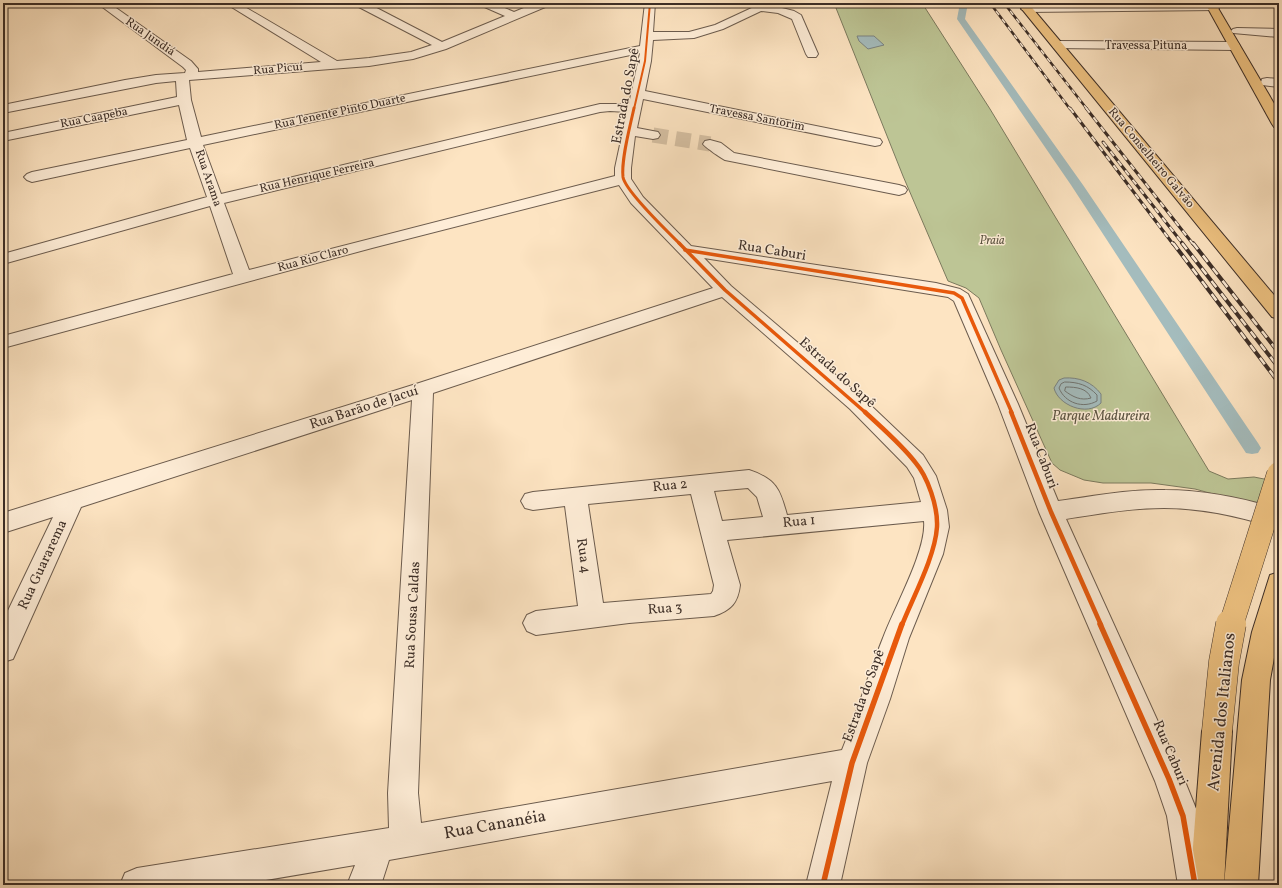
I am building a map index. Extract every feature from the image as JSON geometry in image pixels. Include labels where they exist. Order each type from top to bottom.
[{"type":"main road","points":[[1215,5],[1237,31],[1273,82],[1279,103]]},
{"type":"main road","points":[[1215,5],[1234,46],[1279,124]]},
{"type":"main road","name":"Rua Conselheiro Galvão","points":[[1025,6],[1279,313]]},
{"type":"main road","points":[[1258,286],[1279,286]]},
{"type":"main road","name":"Avenida dos Italianos","points":[[1207,885],[1217,731],[1224,662],[1233,615],[1279,474]]},
{"type":"main road","name":"Avenida dos Italianos","points":[[1241,885],[1256,680],[1265,632],[1279,583]]},
{"type":"street","name":"Rua Jundiá","points":[[102,3],[188,64],[192,69],[186,76]]},
{"type":"street","points":[[230,3],[333,64]]},
{"type":"street","points":[[359,3],[442,46]]},
{"type":"street","points":[[484,3],[514,16]]},
{"type":"street","name":"Rua Picuí","points":[[3,110],[125,84],[186,76],[395,59],[442,46],[546,3]]},
{"type":"street","name":"Estrada do Sapê","points":[[650,3],[647,42],[637,101],[629,132],[623,168],[623,179],[637,200],[725,290],[857,404],[915,461],[925,476],[935,510],[937,527],[932,554],[896,638],[876,699],[852,763],[823,885]]},
{"type":"street","points":[[1025,6],[1215,5]]},
{"type":"street","points":[[758,6],[794,14],[800,23],[812,54]]},
{"type":"street","name":"Rua Tenente Pinto Duarte","points":[[32,177],[647,42],[698,34],[744,17],[758,6]]},
{"type":"street","points":[[1237,31],[1279,33]]},
{"type":"street","name":"Travessa Pituna","points":[[1058,45],[1234,46]]},
{"type":"street","name":"Rua Arama","points":[[186,76],[184,100],[195,142],[243,278]]},
{"type":"street","name":"Rua Caapeba","points":[[4,137],[184,100]]},
{"type":"street","name":"Travessa Santorim","points":[[637,101],[875,142]]},
{"type":"street","name":"Rua Henrique Ferreira","points":[[3,259],[215,200],[600,108],[637,101]]},
{"type":"street","name":"Estrada do Sapê","points":[[629,132],[653,135]]},
{"type":"street","points":[[710,144],[716,146],[722,153],[730,157],[900,190]]},
{"type":"street","name":"Rua Rio Claro","points":[[3,342],[366,244],[623,179]]},
{"type":"street","name":"Rua Caburi","points":[[685,250],[733,256],[936,289],[954,293],[962,298],[1008,404],[1051,512],[1169,779],[1183,816],[1195,885]]},
{"type":"street","name":"Rua Caburi","points":[[708,273],[733,256]]},
{"type":"street","name":"Rua Barão de Jacuí","points":[[3,523],[423,389],[725,290]]},
{"type":"street","name":"Rua Sousa Caldas","points":[[364,885],[392,843],[403,793],[423,389]]},
{"type":"street","name":"Rua 2","points":[[533,501],[749,479],[760,482],[766,490],[777,524]]},
{"type":"street","points":[[700,483],[712,532]]},
{"type":"street","name":"Rua 4","points":[[575,496],[592,615]]},
{"type":"street","points":[[1051,512],[1121,502],[1166,499],[1218,504],[1253,511],[1279,519]]},
{"type":"street","name":"Rua Guararema","points":[[3,650],[72,501]]},
{"type":"street","name":"Rua 1","points":[[712,532],[777,524],[935,510]]},
{"type":"street","name":"Rua 3","points":[[536,623],[592,615],[714,605],[719,603],[723,600],[726,594],[727,585],[712,532]]},
{"type":"street","name":"Rua Cananéia","points":[[137,885],[392,843],[852,763]]},
{"type":"green space","name":"Parque Madureira","points":[[834,3],[922,3],[990,109],[1209,471],[1228,479],[1254,477],[1269,480],[1279,457],[1279,512],[1195,489],[1151,483],[1103,483],[1084,480],[1060,470],[1052,463],[979,298],[966,288],[948,281],[903,176]]},
{"type":"water","points":[[857,36],[874,36],[884,45],[868,49],[859,41]]},
{"type":"water","points":[[1064,378],[1080,379],[1094,386],[1101,394],[1101,403],[1088,409],[1081,409],[1067,404],[1061,399],[1054,388],[1059,380]]},
{"type":"waterway","points":[[3,8],[17,3]]},
{"type":"waterway","points":[[964,3],[961,19],[1077,185],[1252,448]]},
{"type":"tunnel","points":[[653,135],[710,144]]},
{"type":"railway","points":[[990,3],[1070,109]]},
{"type":"railway","points":[[1004,3],[1087,109]]},
{"type":"railway","points":[[1070,108],[1173,244]]},
{"type":"railway","points":[[1086,108],[1193,244]]},
{"type":"railway","points":[[1103,142],[1183,244]]},
{"type":"railway","points":[[1173,243],[1279,383]]},
{"type":"railway","points":[[1182,243],[1279,368]]},
{"type":"railway","points":[[1193,243],[1279,353]]},
{"type":"cycle path","points":[[650,3],[645,61],[629,131],[623,168],[623,179],[637,200],[725,290],[857,404],[915,461],[925,476],[935,510],[937,527],[931,554],[896,638],[876,699],[852,763],[823,885]]},
{"type":"cycle path","points":[[685,250],[936,289],[954,293],[962,298],[1008,404],[1051,512],[1169,779],[1183,816],[1195,885]]},
{"type":"park label","name":"Praia","points":[[992,241]]}]
